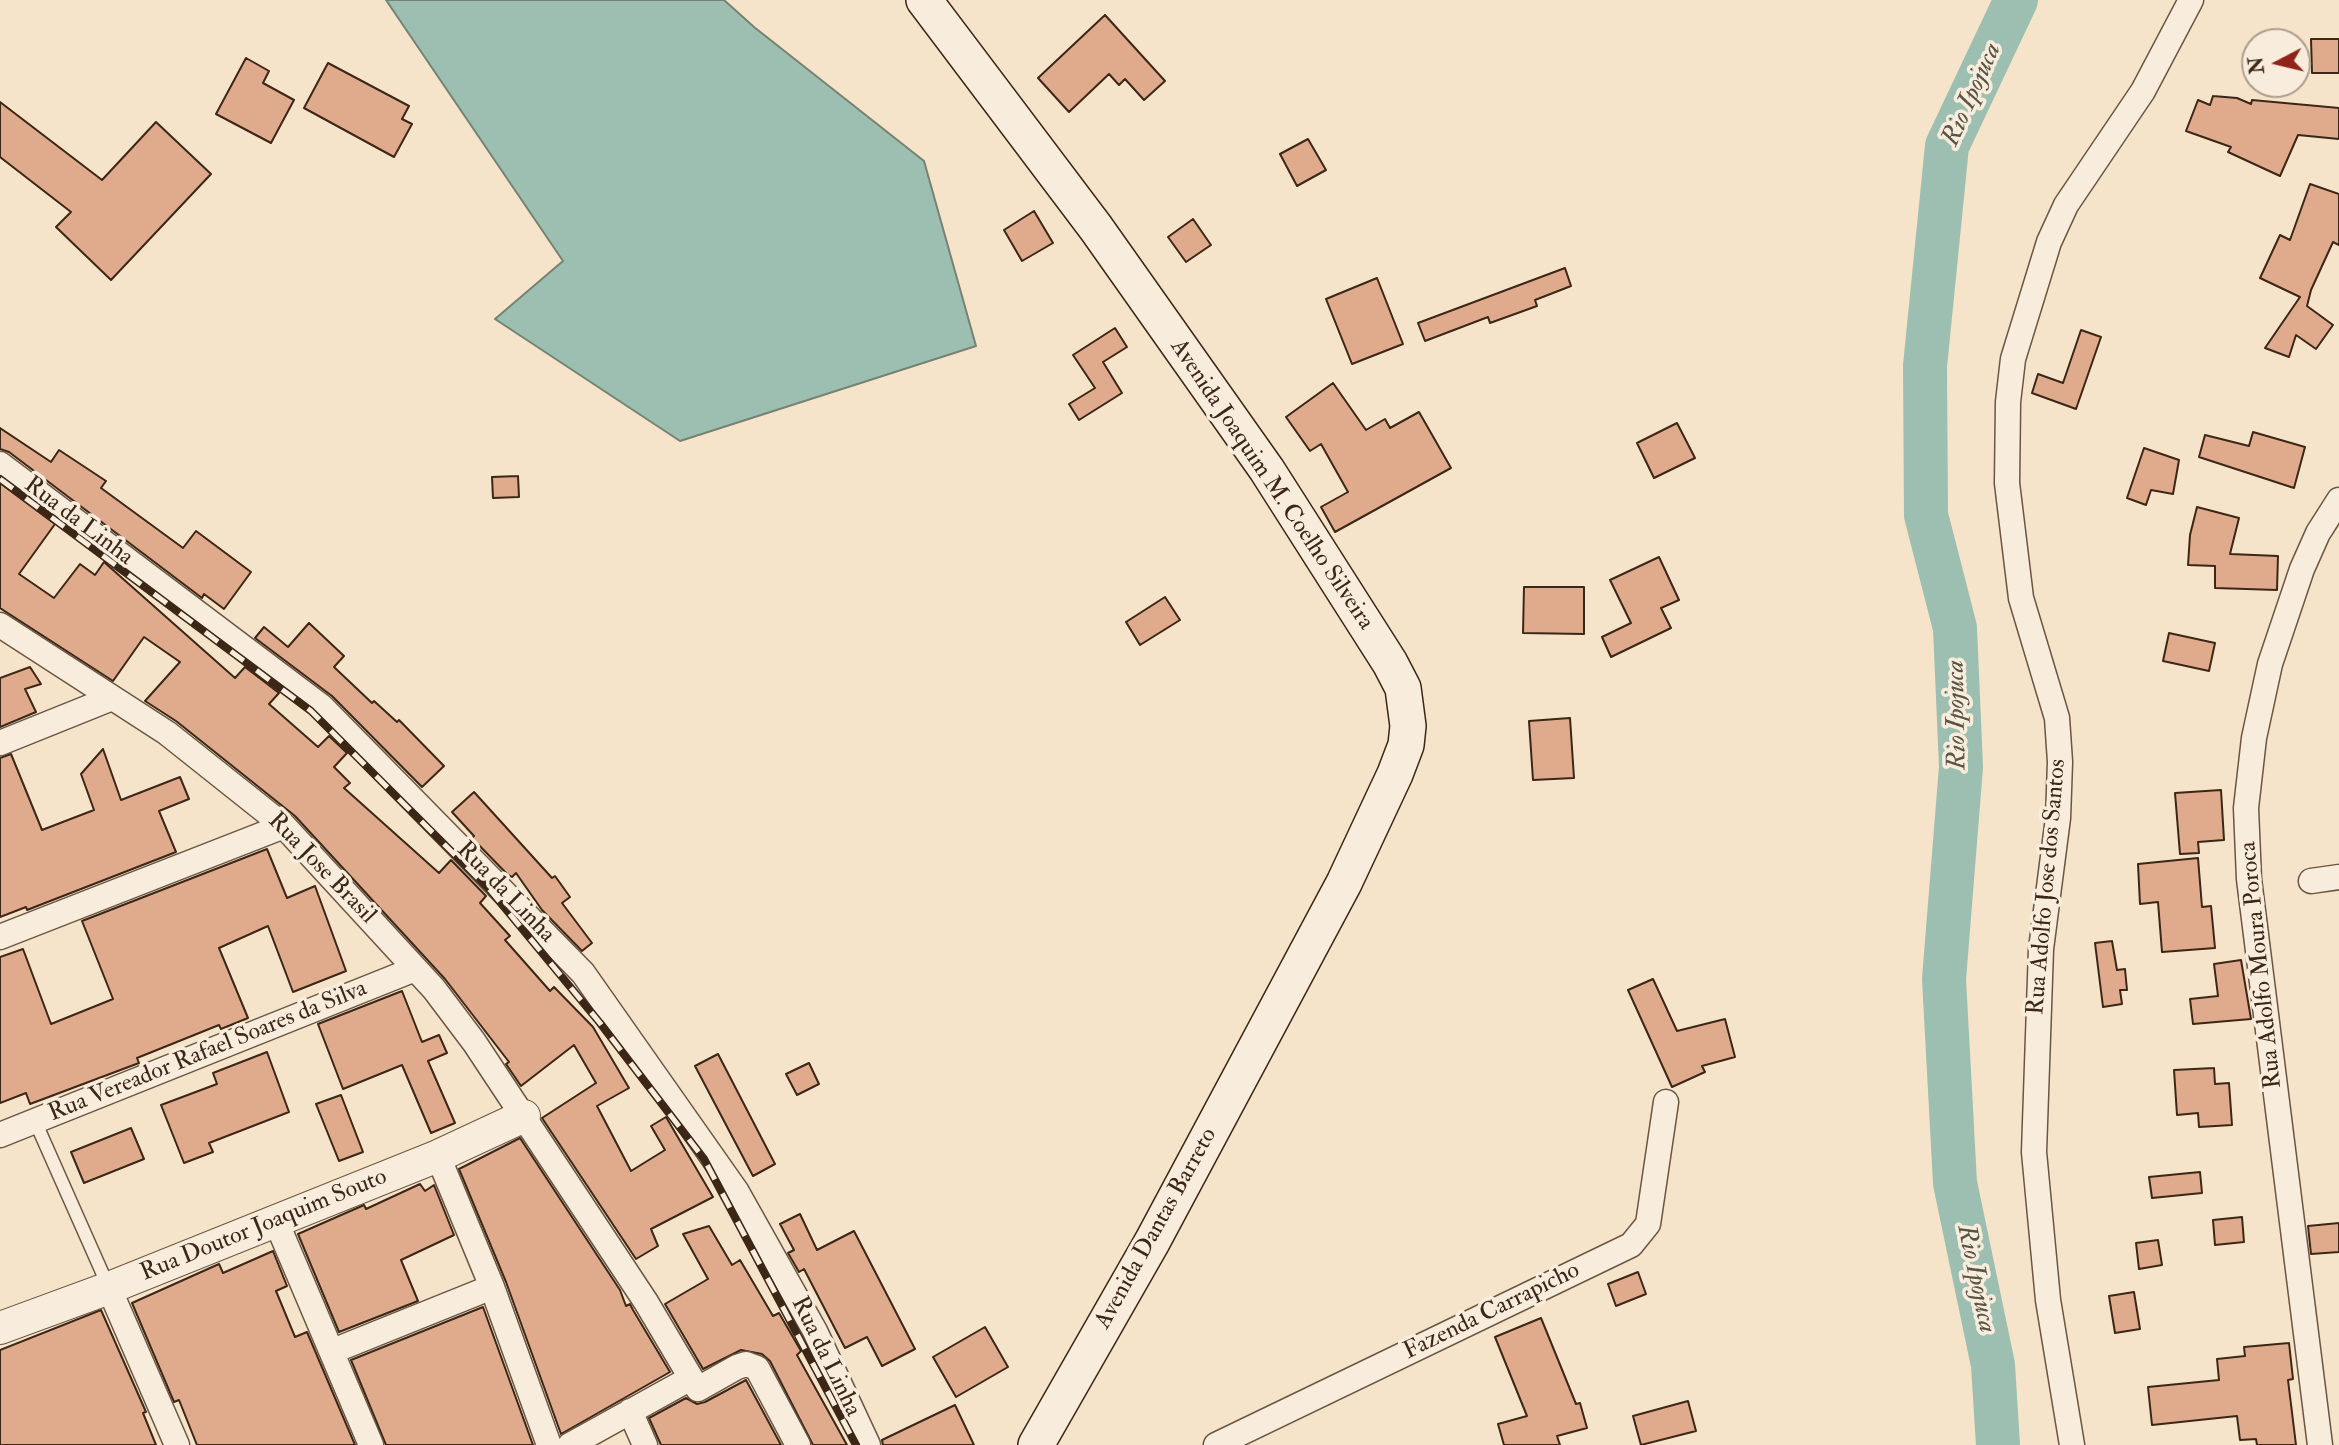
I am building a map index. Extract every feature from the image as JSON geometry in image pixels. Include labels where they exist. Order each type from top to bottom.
[{"type":"main road","name":"Avenida Joaquim M. Coelho Silveira","points":[[924,0],[1088,218],[1267,470],[1339,580],[1403,688],[1408,726],[1406,745],[1395,774],[1344,883],[1275,1011]]},
{"type":"main road","name":"Avenida Dantas Barreto","points":[[1036,1445],[1152,1242],[1275,1011]]},
{"type":"street","name":"Rua Adolfo Jose dos Santos","points":[[2072,1445],[2048,1300],[2034,1152],[2041,949],[2058,818],[2060,762],[2057,718],[2021,598],[2007,483],[2008,402],[2013,359],[2049,242],[2066,205],[2143,91],[2191,0]]},
{"type":"street","name":"Rua da Linha","points":[[0,464],[321,706],[583,973],[737,1192],[815,1331],[868,1445]]},
{"type":"street","name":"Rua Adolfo Moura Poroca","points":[[2320,1445],[2249,879],[2246,808],[2254,738],[2274,653],[2302,569],[2318,533],[2339,500]]},
{"type":"street","name":"Rua Jose Brasil","points":[[0,625],[167,733],[284,826],[415,969],[474,1042],[646,1302],[691,1378]]},
{"type":"street","points":[[0,743],[112,698]]},
{"type":"street","points":[[0,937],[284,826]]},
{"type":"street","points":[[2311,881],[2339,877]]},
{"type":"street","name":"Rua Vereador Rafael Soares da Silva","points":[[0,1135],[415,969]]},
{"type":"street","name":"Fazenda Carrapicho","points":[[1216,1445],[1632,1245],[1648,1224],[1666,1102]]},
{"type":"street","name":"Rua Doutor Joaquim Souto","points":[[0,1328],[109,1288],[438,1156],[524,1116]]},
{"type":"street","points":[[438,1156],[492,1287],[549,1445]]},
{"type":"street","points":[[276,1221],[371,1445]]},
{"type":"street","points":[[333,1351],[492,1287]]},
{"type":"street","points":[[109,1288],[177,1445]]},
{"type":"street","points":[[576,1444],[691,1378],[698,1388],[746,1364],[757,1368],[797,1445]]},
{"type":"street","points":[[630,1411],[645,1445]]},
{"type":"lane","points":[[35,1121],[109,1288]]},
{"type":"shaded area","points":[[386,0],[724,0],[754,27],[924,161],[976,346],[680,441],[495,319],[563,261]]},
{"type":"building","points":[[1105,15],[1165,81],[1144,100],[1125,79],[1119,85],[1109,74],[1069,112],[1038,78]]},
{"type":"building","points":[[2311,39],[2339,39],[2339,73],[2312,73]]},
{"type":"building","points":[[246,58],[269,71],[263,83],[294,100],[271,143],[216,114]]},
{"type":"building","points":[[328,63],[409,106],[402,119],[412,124],[394,157],[304,108]]},
{"type":"building","points":[[2213,96],[2237,98],[2251,104],[2252,100],[2339,108],[2339,139],[2298,135],[2280,176],[2228,152],[2231,147],[2186,131],[2198,100],[2210,105]]},
{"type":"building","points":[[0,102],[102,180],[156,122],[211,174],[111,280],[56,227],[71,212],[0,157]]},
{"type":"building","points":[[1308,139],[1326,170],[1297,186],[1280,154]]},
{"type":"building","points":[[2310,184],[2339,194],[2339,245],[2333,242],[2311,290],[2307,306],[2333,325],[2316,349],[2296,335],[2289,357],[2265,348],[2300,297],[2260,278],[2280,235],[2290,240]]},
{"type":"building","points":[[1034,211],[1053,243],[1022,261],[1004,230]]},
{"type":"building","points":[[1193,219],[1211,245],[1186,262],[1168,237]]},
{"type":"building","points":[[1565,268],[1571,286],[1535,300],[1537,306],[1490,323],[1488,317],[1425,341],[1418,323]]},
{"type":"building","points":[[1377,278],[1403,344],[1352,364],[1326,299]]},
{"type":"building","points":[[1115,328],[1127,347],[1103,362],[1122,393],[1079,420],[1069,404],[1095,388],[1073,355]]},
{"type":"building","points":[[2081,330],[2101,337],[2076,409],[2032,393],[2038,374],[2063,383]]},
{"type":"building","points":[[1333,383],[1366,430],[1385,419],[1390,428],[1419,412],[1451,468],[1335,532],[1321,507],[1348,492],[1321,444],[1310,451],[1286,417]]},
{"type":"building","points":[[1677,423],[1695,458],[1654,478],[1637,443]]},
{"type":"building","points":[[0,428],[51,462],[59,450],[106,481],[101,488],[183,548],[196,531],[251,572],[224,609],[204,594],[202,598],[9,452],[0,449]]},
{"type":"building","points":[[2253,432],[2305,447],[2294,488],[2199,457],[2205,435],[2249,446]]},
{"type":"building","points":[[2144,448],[2179,460],[2173,494],[2151,490],[2146,505],[2127,498]]},
{"type":"building","points":[[518,476],[519,497],[493,498],[492,477]]},
{"type":"building","points":[[0,483],[55,524],[19,574],[54,598],[80,564],[95,575],[104,562],[235,678],[245,667],[279,693],[269,704],[318,747],[329,736],[347,753],[334,767],[350,783],[344,788],[439,873],[451,860],[486,896],[480,903],[510,936],[505,940],[550,991],[554,987],[593,1027],[629,1088],[597,1106],[631,1171],[665,1150],[651,1126],[666,1117],[713,1197],[651,1229],[658,1246],[636,1259],[542,1118],[596,1083],[574,1045],[521,1086],[506,1064],[509,1062],[445,979],[295,816],[176,721],[145,701],[180,662],[144,637],[113,681],[0,608]]},
{"type":"building","points":[[2197,507],[2239,518],[2230,554],[2278,556],[2277,590],[2215,588],[2215,566],[2188,565],[2190,535]]},
{"type":"building","points":[[1659,557],[1679,600],[1661,608],[1671,628],[1611,657],[1602,637],[1631,623],[1610,580]]},
{"type":"building","points":[[1524,587],[1584,587],[1584,634],[1523,633]]},
{"type":"building","points":[[1165,597],[1180,620],[1140,645],[1126,622]]},
{"type":"building","points":[[309,623],[344,656],[334,667],[372,703],[374,701],[397,722],[399,720],[444,766],[422,787],[332,696],[255,638],[264,627],[288,647]]},
{"type":"building","points":[[2169,633],[2215,643],[2209,671],[2163,661]]},
{"type":"building","points":[[30,667],[41,684],[25,689],[36,712],[0,727],[0,678]]},
{"type":"building","points":[[1570,718],[1574,778],[1533,780],[1529,721]]},
{"type":"building","points":[[103,749],[121,800],[180,777],[189,799],[159,811],[176,852],[27,910],[26,907],[0,917],[0,758],[11,754],[42,830],[94,810],[81,774]]},
{"type":"building","points":[[2221,790],[2224,840],[2198,842],[2199,853],[2180,854],[2175,793]]},
{"type":"building","points":[[474,792],[552,878],[555,876],[570,897],[562,903],[592,943],[582,951],[542,910],[516,873],[512,877],[507,874],[472,838],[474,836],[452,812]]},
{"type":"building","points":[[267,849],[287,898],[315,886],[346,971],[293,992],[268,926],[219,948],[248,1018],[221,1029],[219,1025],[137,1058],[139,1063],[30,1104],[26,1093],[0,1103],[0,957],[23,949],[51,1024],[113,999],[82,921]]},
{"type":"building","points":[[2198,858],[2202,907],[2211,906],[2215,948],[2162,952],[2158,902],[2140,904],[2138,864]]},
{"type":"building","points":[[2112,941],[2117,970],[2125,969],[2127,990],[2120,990],[2122,1004],[2103,1007],[2095,943]]},
{"type":"building","points":[[2241,960],[2251,1019],[2193,1024],[2190,999],[2218,996],[2214,964]]},
{"type":"building","points":[[1653,979],[1677,1031],[1725,1019],[1735,1057],[1702,1066],[1705,1072],[1672,1087],[1628,990]]},
{"type":"building","points":[[402,991],[422,1042],[439,1035],[447,1053],[428,1061],[455,1123],[431,1133],[402,1065],[343,1089],[318,1024]]},
{"type":"building","points":[[267,1052],[289,1112],[209,1143],[213,1152],[184,1163],[161,1105],[217,1084],[213,1073]]},
{"type":"building","points":[[718,1054],[775,1164],[753,1176],[695,1066]]},
{"type":"building","points":[[809,1063],[819,1084],[797,1095],[786,1074]]},
{"type":"building","points":[[2214,1068],[2215,1084],[2229,1083],[2232,1125],[2199,1127],[2198,1113],[2177,1115],[2174,1070]]},
{"type":"building","points":[[341,1095],[363,1152],[339,1161],[316,1104]]},
{"type":"building","points":[[131,1128],[144,1159],[84,1183],[71,1152]]},
{"type":"building","points":[[520,1138],[620,1290],[626,1306],[630,1304],[670,1372],[561,1434],[506,1282],[459,1169]]},
{"type":"building","points":[[2200,1172],[2202,1193],[2152,1198],[2149,1177]]},
{"type":"building","points":[[420,1184],[425,1191],[434,1185],[454,1235],[401,1260],[418,1301],[339,1332],[298,1234],[364,1205],[366,1209]]},
{"type":"building","points":[[800,1214],[817,1250],[854,1231],[915,1349],[882,1366],[867,1337],[845,1348],[804,1269],[799,1272],[788,1253],[794,1250],[780,1224]]},
{"type":"building","points":[[2242,1217],[2244,1242],[2215,1245],[2213,1220]]},
{"type":"building","points":[[2339,1223],[2339,1252],[2311,1254],[2308,1226]]},
{"type":"building","points":[[709,1226],[732,1265],[740,1260],[773,1316],[779,1313],[801,1351],[797,1355],[847,1445],[813,1445],[770,1361],[762,1354],[741,1350],[703,1369],[665,1304],[708,1279],[683,1234]]},
{"type":"building","points":[[2158,1240],[2162,1265],[2139,1269],[2136,1243]]},
{"type":"building","points":[[273,1251],[287,1286],[276,1291],[295,1337],[307,1332],[355,1445],[197,1445],[179,1400],[174,1402],[132,1303],[219,1264],[223,1273]]},
{"type":"building","points":[[1638,1272],[1646,1294],[1616,1306],[1608,1284]]},
{"type":"building","points":[[2134,1292],[2140,1329],[2115,1333],[2109,1296]]},
{"type":"building","points":[[483,1307],[533,1445],[386,1445],[351,1360]]},
{"type":"building","points":[[101,1310],[146,1412],[143,1413],[156,1445],[0,1445],[0,1350]]},
{"type":"building","points":[[1541,1318],[1576,1404],[1580,1403],[1587,1428],[1557,1436],[1560,1445],[1504,1445],[1498,1424],[1527,1416],[1495,1337]]},
{"type":"building","points":[[985,1327],[1008,1367],[956,1397],[933,1357]]},
{"type":"building","points":[[2289,1343],[2293,1379],[2288,1380],[2296,1445],[2257,1445],[2256,1439],[2240,1440],[2237,1416],[2152,1425],[2148,1387],[2219,1380],[2217,1359],[2245,1356],[2244,1347]]},
{"type":"building","points":[[746,1380],[781,1445],[661,1445],[649,1418],[686,1398],[697,1404],[705,1402]]},
{"type":"building","points":[[1688,1401],[1696,1431],[1641,1445],[1633,1416]]},
{"type":"building","points":[[955,1405],[974,1445],[883,1445],[882,1440]]},
{"type":"waterway","name":"Rio Ipojuca","points":[[1998,1445],[1993,1365],[1955,1183],[1944,979],[1961,767],[1955,628],[1926,515],[1925,366],[1947,146],[2016,0]]},
{"type":"railway","points":[[0,479],[311,711],[490,890],[600,1023],[704,1159],[856,1445]]}]
